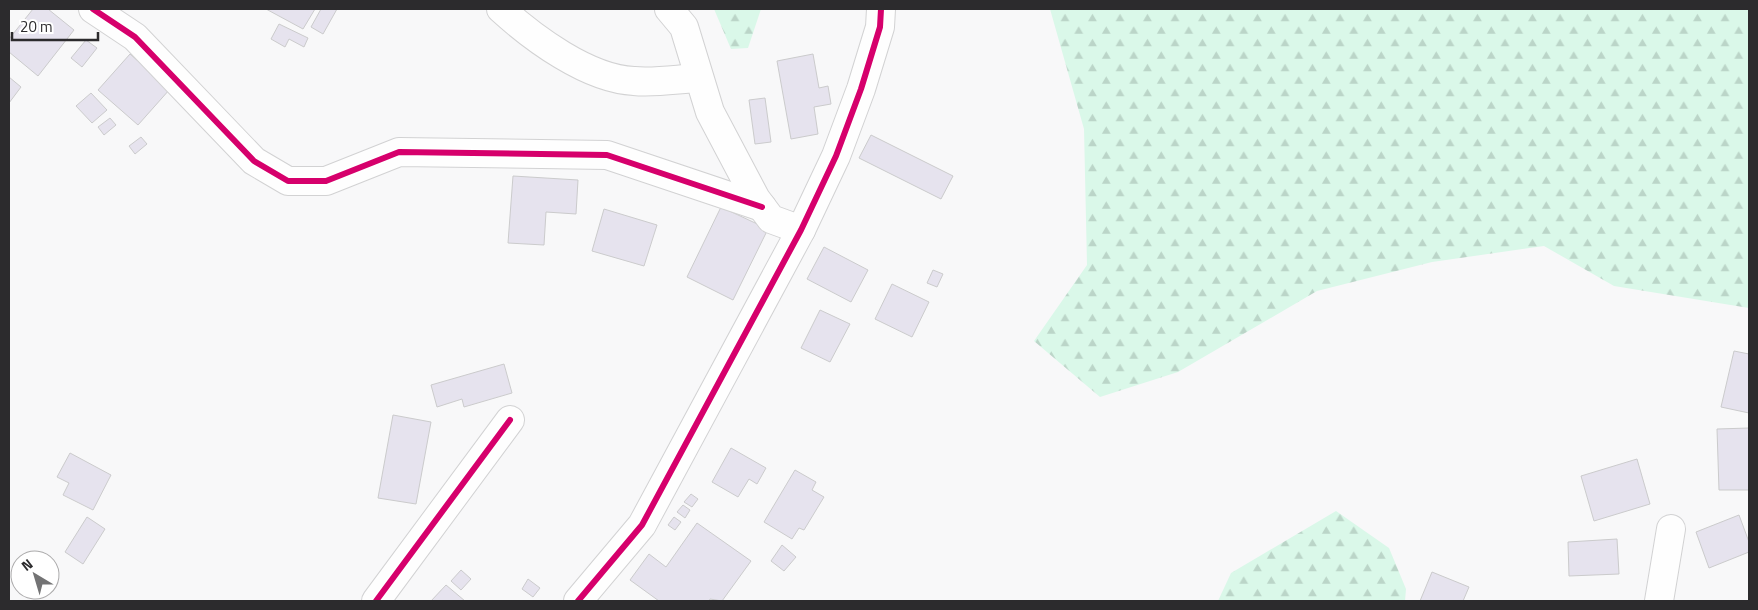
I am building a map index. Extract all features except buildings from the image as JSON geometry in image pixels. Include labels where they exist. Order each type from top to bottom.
[{"type":"street","points":[[93,9],[135,36],[254,161],[288,181],[326,181],[399,152],[608,155],[762,207]]},
{"type":"street","points":[[501,9],[524,30],[586,69],[632,82],[699,78]]},
{"type":"street","points":[[669,9],[684,28],[710,112],[762,207],[771,219],[801,230]]},
{"type":"street","points":[[578,601],[642,525],[801,230],[836,156],[861,89],[880,27],[881,9]]},
{"type":"street","points":[[376,601],[510,420]]},
{"type":"street","points":[[1659,601],[1671,529]]},
{"type":"green space","points":[[714,9],[761,9],[748,48],[731,49]]},
{"type":"green space","points":[[1050,9],[1749,9],[1749,308],[1614,286],[1544,246],[1432,262],[1317,291],[1178,372],[1100,397],[1034,341],[1087,265],[1084,129]]},
{"type":"green space","points":[[1336,511],[1389,548],[1406,589],[1405,601],[1218,601],[1231,573]]},
{"type":"cycle path","points":[[93,9],[135,37],[254,161],[288,181],[326,181],[399,152],[607,155],[762,207]]},
{"type":"cycle path","points":[[578,601],[642,525],[801,230],[836,156],[861,89],[880,27],[881,9]]},
{"type":"cycle path","points":[[376,601],[510,420]]}]
